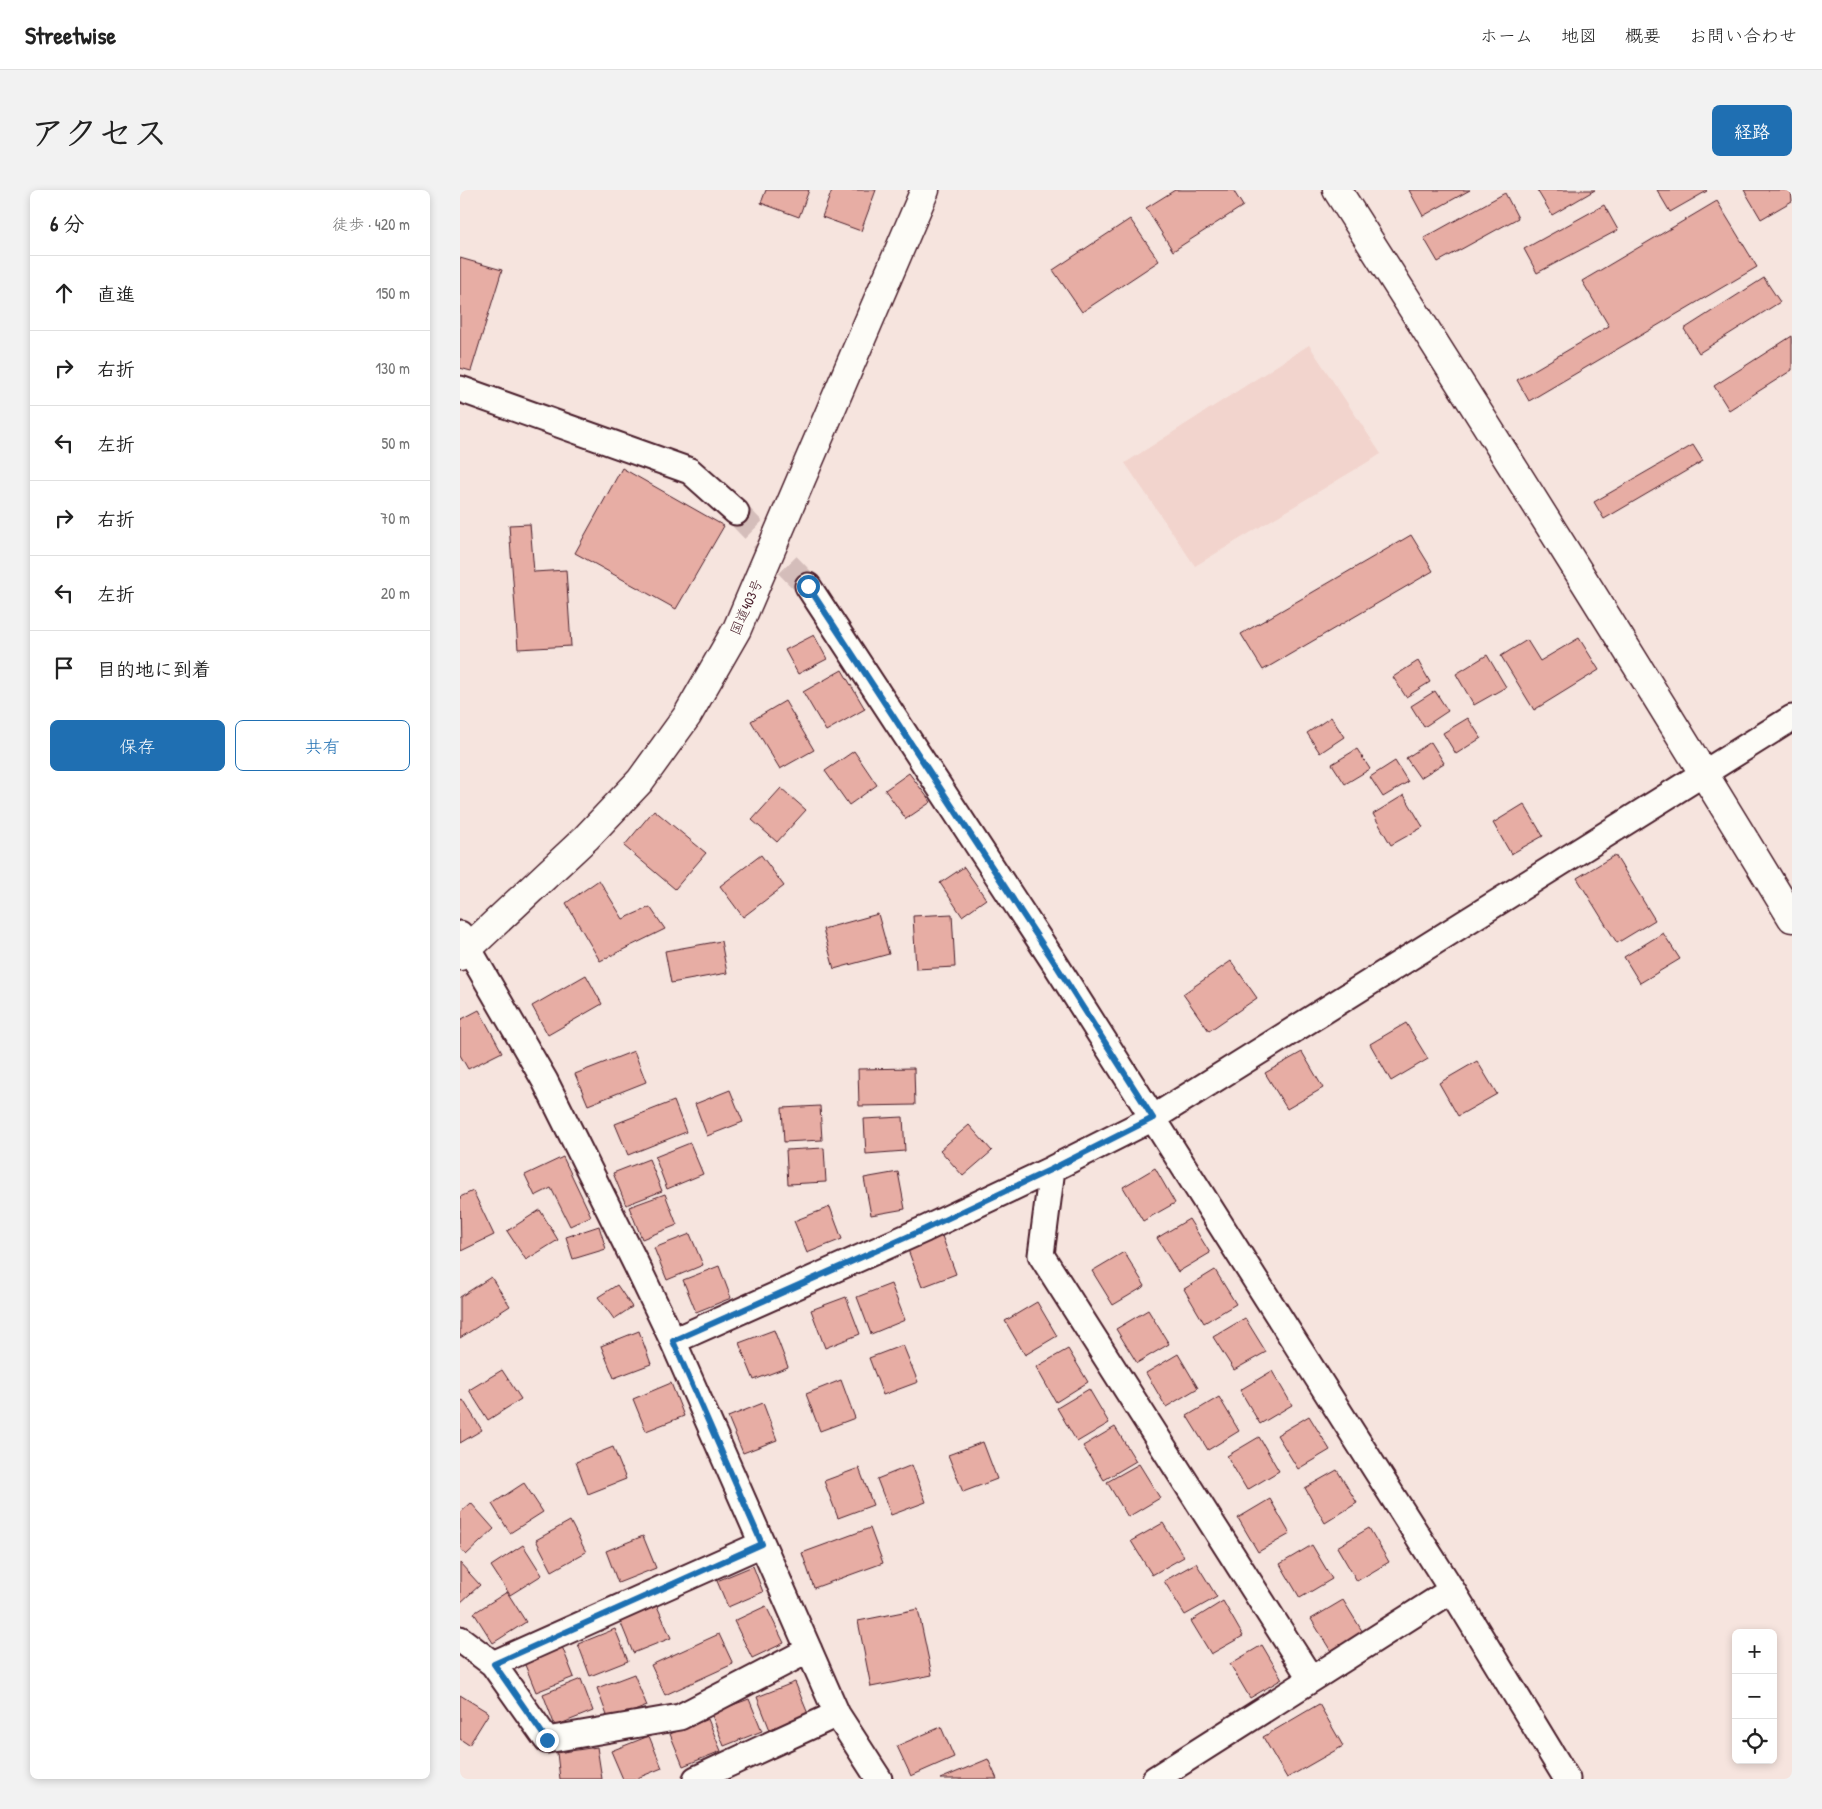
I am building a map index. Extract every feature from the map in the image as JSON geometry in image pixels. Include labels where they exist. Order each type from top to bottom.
[{"type":"main road","name":"国道403号","points":[[463,946],[593,831],[640,781],[687,716],[737,629],[926,190]]},
{"type":"main road","points":[[1337,190],[1704,773],[1792,918]]},
{"type":"street","points":[[460,389],[690,471],[736,512]]},
{"type":"street","points":[[808,586],[1056,965],[1452,1590],[1567,1779]]},
{"type":"street","points":[[673,1341],[925,1229],[1052,1169],[1153,1118],[1792,718]]},
{"type":"street","points":[[463,946],[546,1081],[673,1341],[837,1714],[879,1779]]},
{"type":"street","points":[[1052,1169],[1041,1255],[1312,1680]]},
{"type":"street","points":[[494,1664],[762,1544]]},
{"type":"street","points":[[1155,1779],[1452,1590]]},
{"type":"street","points":[[460,1639],[494,1664],[547,1740],[680,1718],[809,1650]]},
{"type":"street","points":[[696,1779],[837,1714]]},
{"type":"shaded area","points":[[1309,345],[1381,454],[1195,566],[1125,463]]},
{"type":"building","points":[[766,190],[809,190],[799,217],[761,203]]},
{"type":"building","points":[[832,190],[876,190],[861,231],[822,217]]},
{"type":"building","points":[[1175,190],[1233,190],[1243,206],[1173,251],[1146,208]]},
{"type":"building","points":[[1409,190],[1470,190],[1423,216]]},
{"type":"building","points":[[1537,190],[1595,190],[1552,215]]},
{"type":"building","points":[[1657,190],[1706,190],[1707,191],[1670,212]]},
{"type":"building","points":[[1744,190],[1791,190],[1792,201],[1761,219]]},
{"type":"building","points":[[1505,193],[1518,218],[1438,262],[1424,238]]},
{"type":"building","points":[[1717,201],[1757,267],[1529,401],[1517,380],[1609,326],[1582,281]]},
{"type":"building","points":[[1604,205],[1618,230],[1537,273],[1524,249]]},
{"type":"building","points":[[1130,219],[1159,261],[1082,312],[1053,270]]},
{"type":"building","points":[[460,258],[502,270],[471,371],[460,368]]},
{"type":"building","points":[[1764,278],[1780,302],[1699,353],[1684,329]]},
{"type":"building","points":[[1792,336],[1792,370],[1729,410],[1714,386]]},
{"type":"building","points":[[1693,445],[1703,461],[1604,519],[1594,502]]},
{"type":"building","points":[[622,468],[724,526],[676,609],[575,553]]},
{"type":"building","points":[[530,524],[534,572],[566,570],[571,646],[518,649],[509,525]]},
{"type":"building","points":[[1411,535],[1433,571],[1263,670],[1241,634]]},
{"type":"building","points":[[814,635],[827,659],[798,674],[785,650]]},
{"type":"building","points":[[1579,638],[1599,670],[1534,710],[1501,656],[1527,640],[1540,661]]},
{"type":"building","points":[[1487,655],[1506,687],[1474,705],[1456,674]]},
{"type":"building","points":[[1418,661],[1430,682],[1406,697],[1393,677]]},
{"type":"building","points":[[842,670],[865,709],[826,731],[803,692]]},
{"type":"building","points":[[1435,691],[1448,711],[1424,727],[1411,706]]},
{"type":"building","points":[[785,701],[814,750],[780,769],[751,721]]},
{"type":"building","points":[[1331,717],[1344,737],[1320,753],[1307,733]]},
{"type":"building","points":[[1468,718],[1481,738],[1456,754],[1443,733]]},
{"type":"building","points":[[1431,742],[1444,763],[1420,778],[1406,758]]},
{"type":"building","points":[[1357,749],[1370,769],[1345,784],[1332,764]]},
{"type":"building","points":[[854,751],[877,785],[849,805],[825,771]]},
{"type":"building","points":[[1395,761],[1408,782],[1383,797],[1370,777]]},
{"type":"building","points":[[909,773],[931,802],[906,819],[885,790]]},
{"type":"building","points":[[781,788],[806,810],[777,842],[752,820]]},
{"type":"building","points":[[1404,795],[1423,827],[1391,845],[1373,814]]},
{"type":"building","points":[[1524,804],[1543,836],[1511,854],[1493,823]]},
{"type":"building","points":[[654,810],[706,853],[675,889],[624,846]]},
{"type":"building","points":[[761,855],[784,886],[743,917],[720,886]]},
{"type":"building","points":[[1615,855],[1655,920],[1617,943],[1577,878]]},
{"type":"building","points":[[964,867],[986,899],[962,916],[940,883]]},
{"type":"building","points":[[599,880],[623,919],[650,907],[665,929],[600,961],[566,903]]},
{"type":"building","points":[[878,914],[889,954],[834,969],[823,929]]},
{"type":"building","points":[[952,914],[955,967],[916,969],[913,916]]},
{"type":"building","points":[[1663,933],[1680,959],[1640,983],[1624,957]]},
{"type":"building","points":[[721,941],[727,973],[671,983],[665,951]]},
{"type":"building","points":[[1231,961],[1257,998],[1209,1031],[1183,994]]},
{"type":"building","points":[[586,975],[602,1004],[548,1035],[532,1006]]},
{"type":"building","points":[[479,1010],[502,1052],[468,1069],[460,1055],[460,1020]]},
{"type":"building","points":[[1406,1023],[1428,1059],[1391,1081],[1370,1044]]},
{"type":"building","points":[[634,1051],[646,1082],[588,1105],[575,1074]]},
{"type":"building","points":[[1302,1052],[1323,1088],[1287,1109],[1265,1073]]},
{"type":"building","points":[[1477,1061],[1497,1094],[1458,1116],[1439,1083]]},
{"type":"building","points":[[914,1068],[915,1105],[859,1106],[858,1069]]},
{"type":"building","points":[[730,1090],[743,1122],[707,1136],[695,1104]]},
{"type":"building","points":[[674,1101],[686,1132],[628,1155],[615,1124]]},
{"type":"building","points":[[820,1106],[822,1140],[784,1142],[782,1108]]},
{"type":"building","points":[[903,1117],[905,1151],[866,1154],[864,1119]]},
{"type":"building","points":[[969,1125],[992,1151],[963,1176],[940,1150]]},
{"type":"building","points":[[690,1143],[703,1174],[667,1189],[655,1157]]},
{"type":"building","points":[[824,1148],[826,1182],[788,1184],[786,1150]]},
{"type":"building","points":[[563,1157],[591,1216],[570,1226],[551,1188],[535,1196],[525,1175]]},
{"type":"building","points":[[649,1159],[662,1191],[626,1205],[613,1173]]},
{"type":"building","points":[[1155,1168],[1175,1203],[1143,1221],[1123,1187]]},
{"type":"building","points":[[898,1172],[905,1209],[871,1215],[864,1178]]},
{"type":"building","points":[[473,1191],[494,1235],[461,1251],[460,1197]]},
{"type":"building","points":[[665,1194],[677,1225],[642,1239],[629,1207]]},
{"type":"building","points":[[830,1207],[842,1239],[807,1253],[794,1221]]},
{"type":"building","points":[[540,1210],[558,1240],[526,1260],[507,1231]]},
{"type":"building","points":[[1189,1219],[1210,1253],[1178,1272],[1157,1238]]},
{"type":"building","points":[[599,1226],[606,1249],[573,1259],[566,1237]]},
{"type":"building","points":[[690,1234],[703,1265],[667,1280],[654,1248]]},
{"type":"building","points":[[942,1236],[956,1274],[922,1287],[908,1250]]},
{"type":"building","points":[[1124,1252],[1145,1286],[1113,1305],[1092,1271]]},
{"type":"building","points":[[719,1266],[731,1298],[696,1312],[683,1280]]},
{"type":"building","points":[[1215,1270],[1236,1304],[1204,1323],[1184,1289]]},
{"type":"building","points":[[491,1277],[510,1306],[460,1338],[460,1297]]},
{"type":"building","points":[[891,1284],[905,1320],[871,1334],[857,1297]]},
{"type":"building","points":[[617,1285],[632,1307],[614,1319],[598,1297]]},
{"type":"building","points":[[846,1297],[860,1334],[825,1348],[811,1310]]},
{"type":"building","points":[[1037,1302],[1057,1336],[1025,1355],[1005,1321]]},
{"type":"building","points":[[1148,1310],[1169,1344],[1137,1363],[1116,1329]]},
{"type":"building","points":[[1245,1318],[1266,1352],[1234,1370],[1213,1337]]},
{"type":"building","points":[[774,1330],[788,1367],[754,1380],[739,1343]]},
{"type":"building","points":[[639,1331],[651,1364],[614,1378],[601,1346]]},
{"type":"building","points":[[903,1345],[918,1382],[883,1395],[869,1358]]},
{"type":"building","points":[[1068,1349],[1088,1382],[1056,1402],[1036,1367]]},
{"type":"building","points":[[1178,1354],[1198,1388],[1166,1407],[1146,1373]]},
{"type":"building","points":[[502,1370],[521,1399],[488,1420],[469,1390]]},
{"type":"building","points":[[1272,1371],[1292,1405],[1260,1424],[1240,1390]]},
{"type":"building","points":[[841,1380],[855,1418],[820,1431],[806,1394]]},
{"type":"building","points":[[671,1383],[684,1416],[646,1431],[633,1399]]},
{"type":"building","points":[[1089,1389],[1109,1423],[1077,1442],[1057,1408]]},
{"type":"building","points":[[1219,1397],[1239,1431],[1208,1450],[1187,1416]]},
{"type":"building","points":[[463,1400],[482,1430],[460,1443],[460,1402]]},
{"type":"building","points":[[763,1403],[777,1440],[743,1453],[728,1417]]},
{"type":"building","points":[[1309,1416],[1330,1450],[1298,1469],[1277,1435]]},
{"type":"building","points":[[1115,1427],[1136,1461],[1104,1480],[1083,1446]]},
{"type":"building","points":[[1259,1437],[1279,1471],[1247,1490],[1227,1456]]},
{"type":"building","points":[[983,1442],[997,1479],[963,1492],[948,1455]]},
{"type":"building","points":[[613,1447],[626,1479],[588,1494],[576,1462]]},
{"type":"building","points":[[1139,1464],[1160,1498],[1128,1517],[1107,1482]]},
{"type":"building","points":[[912,1465],[926,1502],[891,1515],[877,1479]]},
{"type":"building","points":[[859,1468],[873,1505],[838,1518],[824,1481]]},
{"type":"building","points":[[1337,1470],[1357,1503],[1325,1523],[1305,1488]]},
{"type":"building","points":[[524,1483],[543,1512],[510,1533],[492,1504]]},
{"type":"building","points":[[1270,1499],[1290,1534],[1258,1552],[1238,1518]]},
{"type":"building","points":[[471,1503],[494,1529],[466,1555],[460,1548],[460,1513]]},
{"type":"building","points":[[570,1521],[586,1552],[552,1571],[536,1540]]},
{"type":"building","points":[[1163,1523],[1184,1557],[1152,1575],[1131,1541]]},
{"type":"building","points":[[870,1528],[883,1563],[814,1588],[802,1553]]},
{"type":"building","points":[[1369,1528],[1389,1562],[1357,1581],[1337,1547]]},
{"type":"building","points":[[643,1536],[656,1568],[618,1583],[606,1551]]},
{"type":"building","points":[[523,1545],[542,1575],[510,1595],[491,1566]]},
{"type":"building","points":[[1312,1545],[1332,1579],[1300,1598],[1280,1564]]},
{"type":"building","points":[[460,1563],[480,1585],[460,1603]]},
{"type":"building","points":[[1196,1563],[1217,1597],[1185,1615],[1164,1581]]},
{"type":"building","points":[[753,1566],[763,1592],[728,1607],[717,1581]]},
{"type":"building","points":[[507,1592],[526,1622],[493,1643],[474,1613]]},
{"type":"building","points":[[1343,1600],[1364,1634],[1332,1653],[1311,1619]]},
{"type":"building","points":[[1223,1601],[1243,1636],[1211,1654],[1191,1621]]},
{"type":"building","points":[[657,1606],[671,1638],[633,1653],[620,1621]]},
{"type":"building","points":[[766,1606],[784,1643],[752,1658],[734,1621]]},
{"type":"building","points":[[918,1609],[932,1675],[871,1687],[858,1621]]},
{"type":"building","points":[[615,1629],[628,1661],[590,1676],[578,1644]]},
{"type":"building","points":[[719,1634],[733,1664],[665,1695],[651,1665]]},
{"type":"building","points":[[561,1644],[574,1677],[536,1692],[523,1660]]},
{"type":"building","points":[[1262,1645],[1282,1679],[1250,1698],[1230,1664]]},
{"type":"building","points":[[634,1674],[647,1706],[609,1721],[597,1688]]},
{"type":"building","points":[[581,1679],[593,1711],[555,1726],[543,1694]]},
{"type":"building","points":[[795,1682],[808,1714],[770,1730],[757,1697]]},
{"type":"building","points":[[460,1695],[489,1713],[469,1745],[460,1739]]},
{"type":"building","points":[[749,1699],[762,1731],[724,1746],[711,1713]]},
{"type":"building","points":[[1319,1704],[1343,1746],[1287,1778],[1263,1737]]},
{"type":"building","points":[[708,1719],[721,1751],[683,1766],[670,1734]]},
{"type":"building","points":[[941,1727],[954,1757],[911,1776],[897,1746]]},
{"type":"building","points":[[649,1736],[662,1768],[635,1779],[623,1779],[611,1751]]},
{"type":"building","points":[[597,1747],[602,1779],[560,1779],[557,1753]]},
{"type":"building","points":[[988,1759],[997,1779],[940,1779]]},
{"type":"tunnel","points":[[736,512],[808,586]]},
{"type":"route","points":[[547,1740],[494,1664],[762,1544],[673,1341],[925,1229],[1052,1169],[1153,1118],[1056,965],[808,586]]}]
